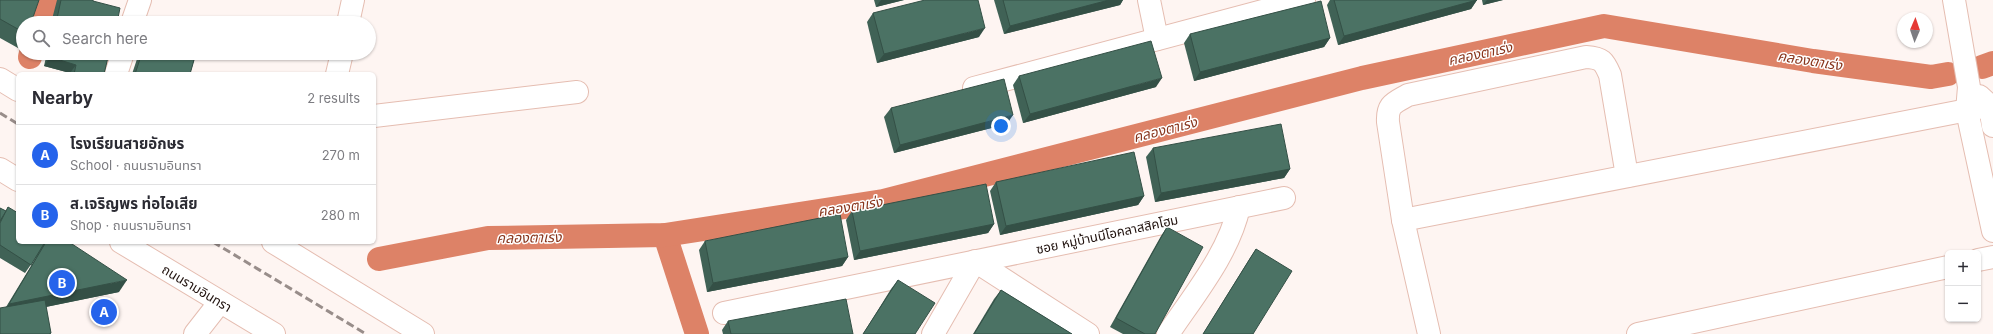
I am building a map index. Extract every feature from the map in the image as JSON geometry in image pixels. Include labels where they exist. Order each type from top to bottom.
[{"type":"street","points":[[134,16],[140,0]]},
{"type":"street","points":[[350,16],[353,0]]},
{"type":"street","points":[[1149,0],[1157,40]]},
{"type":"street","points":[[957,92],[1304,0]]},
{"type":"street","points":[[1954,0],[1969,87],[1967,111],[1993,231]]},
{"type":"street","points":[[1429,334],[1403,220],[1388,122],[1387,112],[1391,104],[1408,95],[1586,58],[1598,58],[1605,63],[1610,74],[1627,176]]},
{"type":"street","points":[[117,72],[121,60]]},
{"type":"street","points":[[337,72],[340,60]]},
{"type":"street","points":[[0,79],[16,89]]},
{"type":"street","points":[[1969,87],[1992,112]]},
{"type":"street","points":[[376,116],[578,92]]},
{"type":"street","points":[[1403,220],[1967,111],[1992,112]]},
{"type":"street","points":[[0,169],[16,179]]},
{"type":"street","name":"ซอย หมู่บ้านนีโอคลาสสิคโฮม","points":[[724,313],[1284,198]]},
{"type":"street","points":[[1168,334],[1226,245],[1235,225],[1240,207]]},
{"type":"street","name":"ถนนรามอินทรา","points":[[124,244],[274,334]]},
{"type":"street","points":[[280,244],[299,250],[423,334]]},
{"type":"street","points":[[1981,259],[1993,257]]},
{"type":"street","points":[[933,334],[975,261],[1088,334]]},
{"type":"street","points":[[1638,334],[1945,268]]},
{"type":"street","points":[[195,334],[220,302]]},
{"type":"building","points":[[0,0],[39,0],[33,16],[16,16],[16,28],[0,19]]},
{"type":"building","points":[[61,0],[93,0],[120,8],[118,16],[58,16]]},
{"type":"building","points":[[925,0],[978,0],[985,28],[884,54],[873,13]]},
{"type":"building","points":[[1003,0],[1109,0],[1010,26]]},
{"type":"building","points":[[1334,0],[1477,0],[1344,36]]},
{"type":"building","points":[[1321,1],[1330,38],[1200,72],[1190,34]]},
{"type":"building","points":[[1151,41],[1162,78],[1030,114],[1019,76]]},
{"type":"building","points":[[60,60],[107,60],[104,72],[74,72],[76,65]]},
{"type":"building","points":[[140,60],[194,60],[191,72],[136,72]]},
{"type":"building","points":[[1004,79],[1013,115],[900,145],[891,108]]},
{"type":"building","points":[[1281,124],[1290,169],[1161,193],[1153,148]]},
{"type":"building","points":[[1134,152],[1144,196],[1006,226],[996,182]]},
{"type":"building","points":[[986,184],[994,224],[860,251],[852,211]]},
{"type":"building","points":[[8,207],[16,212],[16,244],[44,244],[31,265],[0,245],[0,223]]},
{"type":"building","points":[[0,208],[6,211],[0,221]]},
{"type":"building","points":[[840,214],[848,257],[713,283],[705,241]]},
{"type":"building","points":[[1167,227],[1203,247],[1155,334],[1145,334],[1116,318]]},
{"type":"building","points":[[45,244],[72,244],[127,280],[9,304]]},
{"type":"building","points":[[1256,249],[1292,271],[1253,334],[1203,334]]},
{"type":"building","points":[[898,280],[935,303],[915,334],[863,334]]},
{"type":"building","points":[[1001,290],[1072,334],[974,334]]},
{"type":"building","points":[[846,299],[853,334],[731,334],[728,321]]},
{"type":"building","points":[[45,300],[51,333],[0,334],[0,308]]},
{"type":"waterway","name":"คลองตาเร่ง","points":[[43,16],[49,0]]},
{"type":"waterway","name":"คลองตาเร่ง","points":[[379,259],[488,238],[665,235],[883,201],[1362,78],[1604,26],[1813,61],[1931,77],[1948,74]]},
{"type":"waterway","name":"คลองตาเร่ง","points":[[1982,67],[1993,63]]},
{"type":"waterway","points":[[665,235],[697,334]]},
{"type":"railway","points":[[0,113],[16,123]]},
{"type":"railway","points":[[216,244],[366,334]]},
{"type":"place","name":"ส.เจริญพร ท่อไอเสีย","points":[[62,283]]},
{"type":"place","name":"โรงเรียนสายอักษร","points":[[104,312]]}]
